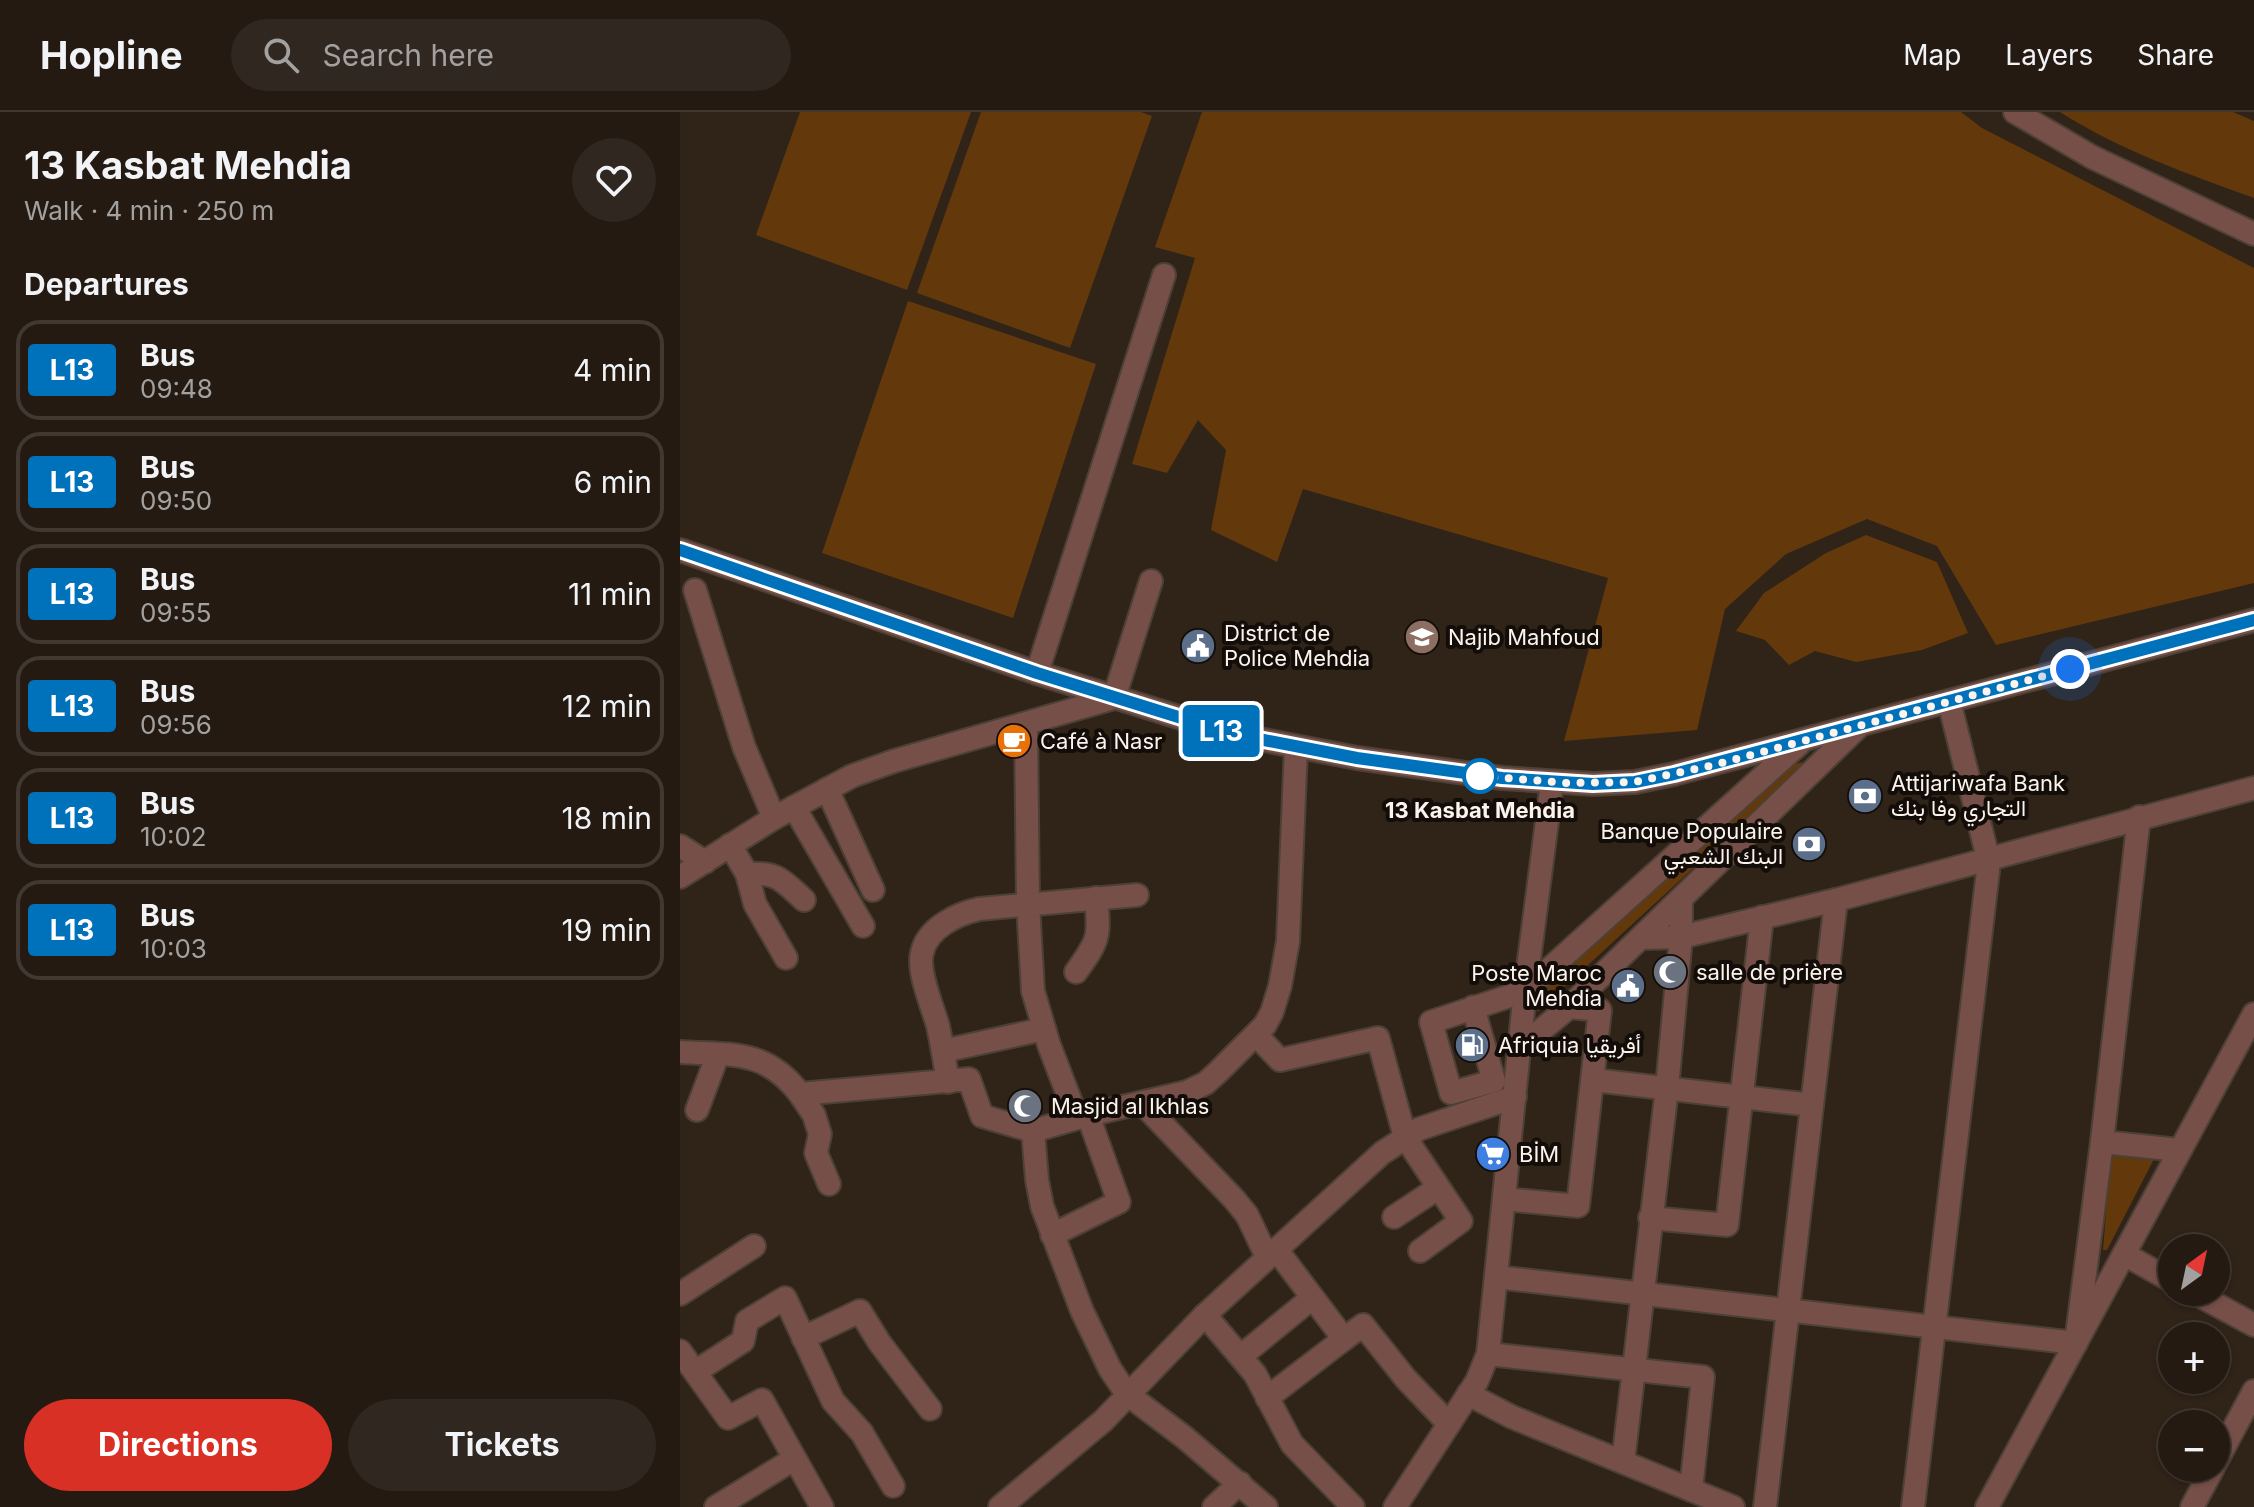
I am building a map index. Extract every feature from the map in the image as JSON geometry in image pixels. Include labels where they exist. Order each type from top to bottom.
[{"type":"street","points":[[2015,112],[2092,157],[2254,234]]},
{"type":"street","points":[[1037,673],[1164,275]]},
{"type":"street","points":[[680,550],[1037,673],[1233,734],[1453,773],[1552,783],[1635,782],[1701,768],[1862,723],[2253,623]]},
{"type":"street","points":[[1114,698],[1151,581]]},
{"type":"street","points":[[695,590],[744,747],[774,818]]},
{"type":"street","points":[[680,877],[774,818],[852,776],[1114,698]]},
{"type":"street","points":[[1913,1507],[1988,858],[1949,701]]},
{"type":"street","points":[[1520,1048],[1569,1007],[1681,901],[1862,723]]},
{"type":"street","points":[[1026,725],[1028,904],[1033,991],[1044,1029],[1119,1202],[1052,1235]]},
{"type":"street","points":[[1508,1088],[1451,1093],[1431,1022],[1525,991],[1803,741]]},
{"type":"street","points":[[800,1094],[969,1079],[982,1116],[1033,1131],[1082,1116],[1187,1092],[1206,1083],[1257,1036],[1272,1012],[1286,952],[1290,915],[1296,747]]},
{"type":"street","points":[[1395,1507],[1484,1368],[1488,1354],[1504,1199],[1508,1088],[1520,1048],[1552,783]]},
{"type":"street","points":[[1642,938],[1681,937],[1836,900],[2254,788]]},
{"type":"street","points":[[827,789],[873,890]]},
{"type":"street","points":[[794,807],[863,926]]},
{"type":"street","points":[[2076,1343],[2139,817]]},
{"type":"street","points":[[730,845],[747,874],[755,904],[786,958]]},
{"type":"street","points":[[680,846],[705,862]]},
{"type":"street","points":[[747,874],[770,873],[779,877],[804,900]]},
{"type":"street","points":[[948,1082],[921,966],[922,952],[928,940],[945,923],[964,912],[993,907],[1137,895]]},
{"type":"street","points":[[1076,972],[1094,948],[1099,934],[1096,898]]},
{"type":"street","points":[[1765,1507],[1836,900]]},
{"type":"street","points":[[1623,1462],[1667,1088],[1681,937],[1681,901]]},
{"type":"street","points":[[1650,1218],[1727,1225],[1762,917]]},
{"type":"street","points":[[1473,1007],[1508,1088]]},
{"type":"street","points":[[1504,1199],[1578,1206],[1600,1010],[1569,1007]]},
{"type":"street","points":[[1993,1505],[2076,1343],[2254,1014]]},
{"type":"street","points":[[943,1051],[1044,1029]]},
{"type":"street","points":[[1257,1036],[1280,1060],[1378,1038],[1405,1137],[1461,1221],[1420,1251]]},
{"type":"street","points":[[680,1052],[734,1055],[768,1064],[788,1078],[814,1115],[820,1134],[816,1153],[829,1184]]},
{"type":"street","points":[[697,1110],[718,1054]]},
{"type":"street","points":[[1593,1080],[1812,1105]]},
{"type":"street","points":[[1000,1507],[1103,1421],[1205,1315],[1382,1153],[1419,1129],[1508,1088]]},
{"type":"street","points":[[1142,1103],[1240,1207],[1272,1253],[1344,1339]]},
{"type":"street","points":[[1033,1131],[1037,1180],[1052,1235],[1096,1343],[1127,1394],[1266,1507]]},
{"type":"street","points":[[2102,1142],[2179,1150]]},
{"type":"street","points":[[1394,1217],[1438,1188]]},
{"type":"street","points":[[680,1294],[754,1246]]},
{"type":"street","points":[[2124,1254],[2158,1273]]},
{"type":"street","points":[[1496,1277],[2076,1343]]},
{"type":"street","points":[[695,1372],[743,1341],[747,1321],[785,1298],[833,1401],[862,1433],[893,1486]]},
{"type":"street","points":[[1241,1356],[1312,1298]]},
{"type":"street","points":[[2219,1306],[2254,1325]]},
{"type":"street","points":[[803,1338],[860,1311],[879,1342],[930,1409]]},
{"type":"street","points":[[1205,1315],[1255,1374],[1292,1444],[1353,1507]]},
{"type":"street","points":[[1267,1398],[1363,1325],[1406,1379],[1449,1424]]},
{"type":"street","points":[[680,1351],[728,1418],[762,1400],[822,1507]]},
{"type":"street","points":[[1488,1354],[1703,1377],[1691,1490]]},
{"type":"street","points":[[2230,1436],[2254,1391]]},
{"type":"street","points":[[1468,1394],[1512,1417],[1733,1507]]},
{"type":"street","points":[[716,1507],[794,1459]]},
{"type":"street","points":[[2192,1507],[2205,1482]]},
{"type":"street","points":[[1214,1507],[1240,1483]]},
{"type":"shaded area","points":[[800,112],[971,112],[907,290],[756,235]]},
{"type":"shaded area","points":[[981,112],[1141,112],[1152,116],[1070,348],[917,293]]},
{"type":"shaded area","points":[[1202,112],[1961,112],[1982,128],[2254,268],[2254,583],[1996,645],[1937,546],[1867,519],[1786,554],[1725,609],[1697,730],[1564,741],[1608,578],[1303,489],[1277,562],[1211,530],[1226,450],[1198,420],[1167,473],[1132,464],[1195,258],[1155,247]]},
{"type":"shaded area","points":[[2060,112],[2233,112],[2254,121],[2254,198],[2130,150]]},
{"type":"shaded area","points":[[908,301],[1096,364],[1013,618],[822,553]]},
{"type":"shaded area","points":[[1866,535],[1937,562],[1968,633],[1922,650],[1856,662],[1815,651],[1789,665],[1765,640],[1736,631],[1764,593],[1826,553]]},
{"type":"shaded area","points":[[1802,762],[1802,768],[1537,1012],[1537,997],[1792,765]]},
{"type":"shaded area","points":[[2111,1151],[2156,1155],[2107,1250],[2103,1250]]},
{"type":"bus line","name":"L13","points":[[680,550],[1037,673],[1233,734],[1453,773],[1552,783],[1635,782],[1674,774],[2254,620]]},
{"type":"place","name":"Najib Mahfoud","points":[[1422,637]]},
{"type":"place","name":"District de Police Mehdia","points":[[1198,646]]},
{"type":"place","name":"Café à Nasr","points":[[1014,741]]},
{"type":"place","name":"13 Kasbat Mehdia","points":[[1480,776]]},
{"type":"place","name":"Attijariwafa Bank التجاري وفا بنك","points":[[1865,796]]},
{"type":"place","name":"Banque Populaire البنك الشعبي","points":[[1809,844]]},
{"type":"place","name":"salle de prière","points":[[1670,972]]},
{"type":"place","name":"Poste Maroc Mehdia","points":[[1628,986]]},
{"type":"place","name":"Afriquia أفريقيا","points":[[1472,1045]]},
{"type":"place","name":"Masjid al Ikhlas","points":[[1025,1106]]},
{"type":"place","name":"BİM","points":[[1493,1154]]},
{"type":"route","points":[[1480,776],[1552,783],[1635,782],[1714,765],[2070,669]]}]
